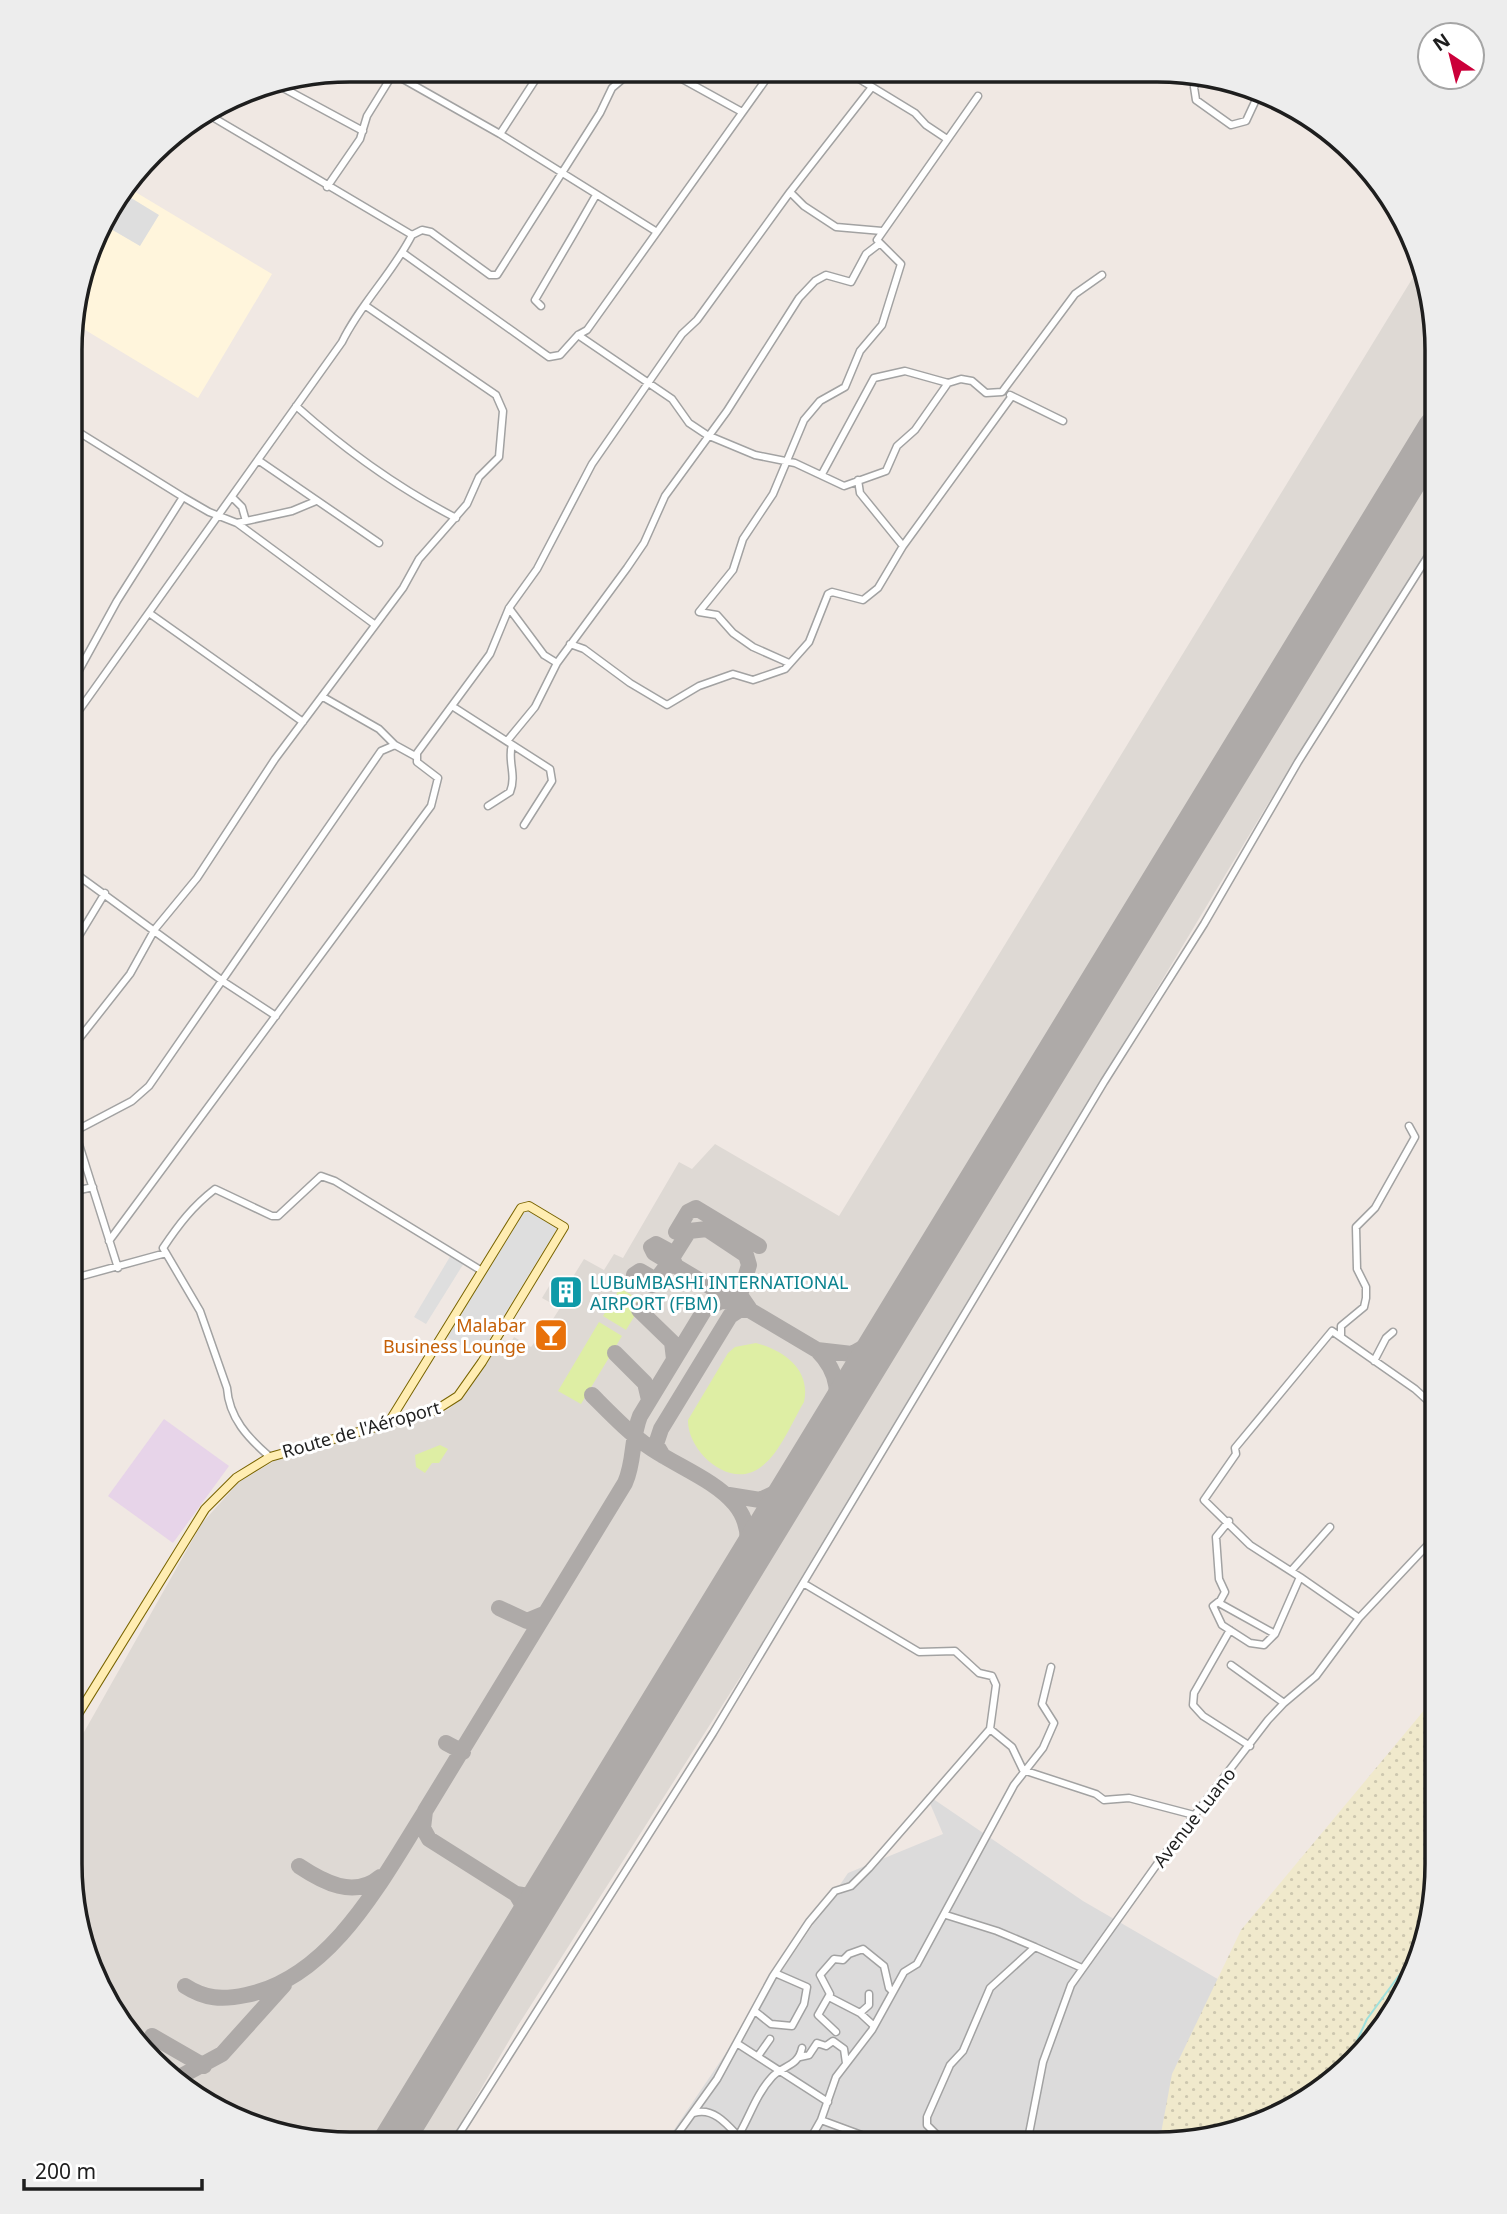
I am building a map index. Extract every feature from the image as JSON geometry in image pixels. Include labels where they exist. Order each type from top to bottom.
[{"type":"main road","name":"Route de l'Aéroport","points":[[82,1708],[205,1509],[236,1478],[270,1457],[436,1410],[458,1396],[565,1228],[529,1206],[521,1208],[482,1271]]},
{"type":"main road","points":[[388,1422],[482,1271]]},
{"type":"street","points":[[327,187],[363,131],[367,116],[385,82]]},
{"type":"street","points":[[408,82],[500,134],[657,232]]},
{"type":"street","points":[[500,134],[534,82]]},
{"type":"street","points":[[82,706],[342,342],[353,318],[366,306],[384,276],[403,253],[412,235],[422,230],[431,232],[490,275],[497,275],[600,113],[612,88],[619,82]]},
{"type":"street","points":[[691,82],[742,112]]},
{"type":"street","points":[[403,253],[549,357],[560,355],[578,335],[587,330],[764,82]]},
{"type":"street","points":[[864,82],[915,113],[926,125],[947,139]]},
{"type":"street","points":[[1195,85],[1196,100],[1231,125],[1246,121],[1255,101]]},
{"type":"street","points":[[415,757],[491,654],[509,608],[537,569],[592,464],[682,334],[697,320],[790,192],[872,87]]},
{"type":"street","points":[[286,90],[363,131]]},
{"type":"street","points":[[789,663],[753,647],[733,633],[716,615],[699,612],[733,570],[743,539],[773,494],[812,408],[845,387],[860,351],[886,318],[901,264],[877,240],[978,96]]},
{"type":"street","points":[[215,119],[412,235]]},
{"type":"street","points":[[790,192],[804,206],[836,227],[882,231]]},
{"type":"street","points":[[541,306],[535,300],[548,283],[553,268],[596,195]]},
{"type":"street","points":[[488,806],[506,796],[513,786],[514,771],[509,743],[535,707],[557,663],[632,561],[644,542],[664,496],[727,411],[805,290],[826,275],[850,282],[866,254],[879,244]]},
{"type":"street","points":[[1002,392],[1075,294],[1102,275]]},
{"type":"street","points":[[82,1035],[130,974],[155,929],[197,878],[250,794],[374,624],[404,588],[419,559],[467,504],[479,477],[496,461],[502,450],[500,402],[496,395],[366,306]]},
{"type":"street","points":[[578,335],[672,399],[689,423],[708,435],[755,455],[787,461],[822,474],[844,486],[886,471],[897,446],[915,430],[948,383]]},
{"type":"street","points":[[822,474],[874,379],[905,371],[948,383],[961,379],[976,383],[986,393],[1002,392],[1063,421]]},
{"type":"street","points":[[570,644],[584,649],[630,683],[667,705],[699,686],[733,674],[753,681],[775,674],[809,642],[828,594],[832,592],[863,600],[878,588],[903,546],[1012,396]]},
{"type":"street","points":[[296,406],[352,452],[456,518]]},
{"type":"street","points":[[82,434],[183,497],[237,523],[374,624]]},
{"type":"street","points":[[258,460],[379,543]]},
{"type":"street","points":[[858,480],[860,493],[903,546]]},
{"type":"street","points":[[82,665],[117,601],[183,497]]},
{"type":"street","points":[[232,497],[242,508],[246,521]]},
{"type":"street","points":[[237,523],[292,511],[316,501]]},
{"type":"street","points":[[460,2132],[629,1867],[1104,1082],[1204,924],[1298,762],[1425,561]]},
{"type":"street","points":[[509,608],[544,655],[557,663]]},
{"type":"street","points":[[149,613],[303,722]]},
{"type":"street","points":[[109,1241],[431,806],[438,778],[379,729],[323,697]]},
{"type":"street","points":[[452,706],[550,769],[552,780],[524,825]]},
{"type":"street","points":[[82,1127],[132,1101],[149,1086],[224,982],[283,890],[359,788],[381,751],[395,745]]},
{"type":"street","points":[[82,878],[224,982],[276,1016]]},
{"type":"street","points":[[82,931],[105,893]]},
{"type":"street","points":[[1342,1337],[1341,1326],[1364,1307],[1366,1298],[1366,1287],[1357,1269],[1356,1227],[1375,1208],[1401,1159],[1410,1148],[1415,1137],[1409,1126]]},
{"type":"street","points":[[82,1153],[118,1268]]},
{"type":"street","points":[[270,1457],[244,1434],[228,1400],[228,1388],[200,1311],[189,1287],[178,1276],[163,1248],[183,1217],[215,1189],[275,1217],[321,1176],[335,1181],[482,1271]]},
{"type":"street","points":[[82,1190],[93,1187]]},
{"type":"street","points":[[82,1276],[166,1253]]},
{"type":"street","points":[[1359,1618],[1250,1545],[1229,1521],[1204,1500],[1236,1454],[1235,1448],[1332,1331],[1425,1398]]},
{"type":"street","points":[[1374,1362],[1386,1339],[1393,1332]]},
{"type":"street","points":[[1229,1521],[1216,1537],[1219,1578],[1225,1592],[1218,1602],[1213,1604],[1220,1624],[1256,1646],[1267,1644],[1275,1634],[1300,1577]]},
{"type":"street","points":[[1291,1571],[1330,1527]]},
{"type":"street","name":"Avenue Luano","points":[[1029,2132],[1043,2062],[1063,2002],[1082,1968],[1194,1815],[1284,1703],[1316,1676],[1359,1618],[1425,1548]]},
{"type":"street","points":[[679,2132],[738,2044],[775,1973],[822,1904],[835,1891],[851,1886],[869,1868],[990,1729],[996,1685],[992,1676],[979,1673],[955,1651],[919,1652],[803,1583]]},
{"type":"street","points":[[1218,1602],[1275,1634]]},
{"type":"street","points":[[1230,1630],[1194,1693],[1193,1705],[1203,1716],[1250,1746]]},
{"type":"street","points":[[1231,1665],[1284,1703]]},
{"type":"street","points":[[814,2132],[836,2077],[861,2047],[904,1972],[917,1964],[1023,1770],[1042,1748],[1054,1723],[1042,1703],[1051,1667]]},
{"type":"street","points":[[990,1729],[1012,1747],[1023,1770],[1096,1794],[1104,1800],[1129,1798],[1194,1815]]},
{"type":"street","points":[[946,1915],[997,1931],[1082,1968]]},
{"type":"street","points":[[934,2132],[927,2125],[927,2116],[950,2065],[963,2051],[992,1985],[1035,1947]]},
{"type":"street","points":[[836,2032],[818,2015],[829,1997],[828,1987],[820,1979],[821,1971],[834,1959],[843,1960],[862,1949],[884,1966],[888,1988],[893,1992]]},
{"type":"street","points":[[756,2012],[771,2024],[792,2026],[802,2010],[807,1987],[775,1973]]},
{"type":"street","points":[[860,2013],[868,2006],[869,1994]]},
{"type":"street","points":[[829,1997],[860,2013],[874,2026]]},
{"type":"street","points":[[758,2056],[770,2039]]},
{"type":"street","points":[[800,2057],[808,2057],[818,2043],[823,2046],[833,2041],[842,2047],[861,2047]]},
{"type":"street","points":[[738,2044],[828,2102]]},
{"type":"street","points":[[842,2047],[846,2064]]},
{"type":"street","points":[[740,2132],[760,2092],[800,2057],[803,2048]]},
{"type":"street","points":[[694,2113],[703,2112],[723,2119],[731,2132]]},
{"type":"street","points":[[821,2120],[853,2132]]},
{"type":"shaded area","points":[[135,192],[272,274],[198,398],[83,329],[87,298],[96,264],[118,216]]},
{"type":"shaded area","points":[[131,198],[159,215],[140,246],[111,229]]},
{"type":"shaded area","points":[[1414,275],[1420,298],[1425,351],[1425,555],[1266,807],[801,1582],[517,2027],[456,2132],[351,2132],[298,2127],[264,2118],[232,2104],[187,2076],[161,2053],[138,2027],[118,1998],[96,1950],[87,1916],[83,1881],[82,1736],[202,1523],[239,1482],[281,1457],[437,1415],[449,1409],[465,1393],[499,1338],[510,1344],[514,1337],[531,1347],[534,1343],[537,1344],[560,1308],[542,1298],[554,1278],[573,1288],[576,1283],[571,1280],[584,1259],[604,1270],[614,1254],[623,1258],[679,1162],[692,1169],[715,1144],[839,1216]]},
{"type":"shaded area","points":[[526,1207],[558,1227],[479,1356],[447,1337]]},
{"type":"shaded area","points":[[451,1255],[464,1263],[426,1324],[414,1317]]},
{"type":"shaded area","points":[[164,1419],[229,1466],[173,1543],[108,1496]]},
{"type":"shaded area","points":[[1425,1709],[1425,1863],[1420,1916],[1411,1950],[1389,1998],[1369,2027],[1346,2053],[1320,2076],[1290,2096],[1226,2123],[1161,2132],[1172,2074],[1241,1930]]},
{"type":"shaded area","points":[[926,1794],[1083,1901],[1346,2053],[1320,2076],[1290,2096],[1243,2118],[1209,2127],[1156,2132],[672,2132],[848,1873],[943,1834]]},
{"type":"green space","points":[[620,1288],[643,1302],[626,1330],[603,1316]]},
{"type":"green space","points":[[599,1322],[622,1336],[581,1404],[558,1391]]},
{"type":"green space","points":[[756,1343],[777,1351],[800,1371],[804,1380],[804,1402],[780,1446],[768,1461],[749,1473],[736,1474],[724,1471],[702,1455],[690,1432],[688,1420],[728,1353],[735,1347]]},
{"type":"green space","points":[[440,1445],[448,1449],[439,1463],[432,1463],[425,1473],[416,1467],[415,1455]]},
{"type":"waterway","points":[[1357,2041],[1367,2019],[1401,1972]]},
{"type":"taxiway","points":[[1406,481],[1425,466]]},
{"type":"taxiway","points":[[676,1232],[688,1212],[696,1208],[759,1246]]},
{"type":"taxiway","points":[[676,1266],[672,1258],[689,1231],[707,1229],[746,1255],[749,1265],[740,1295],[749,1308]]},
{"type":"taxiway","points":[[669,1251],[656,1244],[651,1247],[654,1253],[674,1265]]},
{"type":"taxiway","points":[[652,1278],[640,1271],[634,1275],[636,1279],[652,1285],[666,1267],[674,1265],[734,1301]]},
{"type":"taxiway","points":[[524,1926],[525,1909],[516,1894],[429,1839],[423,1828],[425,1811],[625,1483],[640,1416],[705,1309],[721,1301],[736,1302],[817,1350],[830,1368],[836,1386],[836,1405],[830,1426]]},
{"type":"taxiway","points":[[639,1310],[672,1342],[674,1359]]},
{"type":"taxiway","points":[[663,1456],[656,1444],[661,1429],[730,1316],[739,1310],[750,1310]]},
{"type":"taxiway","points":[[817,1350],[852,1354],[884,1336]]},
{"type":"taxiway","points":[[615,1353],[645,1383],[649,1400]]},
{"type":"taxiway","points":[[592,1395],[644,1443],[724,1493],[737,1507],[746,1523],[748,1543],[743,1567]]},
{"type":"taxiway","points":[[729,1495],[760,1500],[794,1484]]},
{"type":"taxiway","points":[[499,1608],[527,1621],[544,1614]]},
{"type":"taxiway","points":[[446,1743],[463,1752]]},
{"type":"taxiway","points":[[185,1986],[207,1996],[237,1997],[276,1985],[304,1969],[351,1923],[424,1813]]},
{"type":"taxiway","points":[[299,1866],[318,1878],[339,1886],[360,1887],[380,1877]]},
{"type":"taxiway","points":[[516,1894],[529,1896],[548,1887]]},
{"type":"taxiway","points":[[185,2074],[222,2054],[284,1985]]},
{"type":"taxiway","points":[[152,2036],[204,2066]]},
{"type":"runway","points":[[399,2132],[1425,450]]},
{"type":"place","name":"LUBuMBASHI INTERNATIONAL AIRPORT (FBM)","points":[[566,1292]]},
{"type":"place","name":"Malabar Business Lounge","points":[[551,1335]]}]
